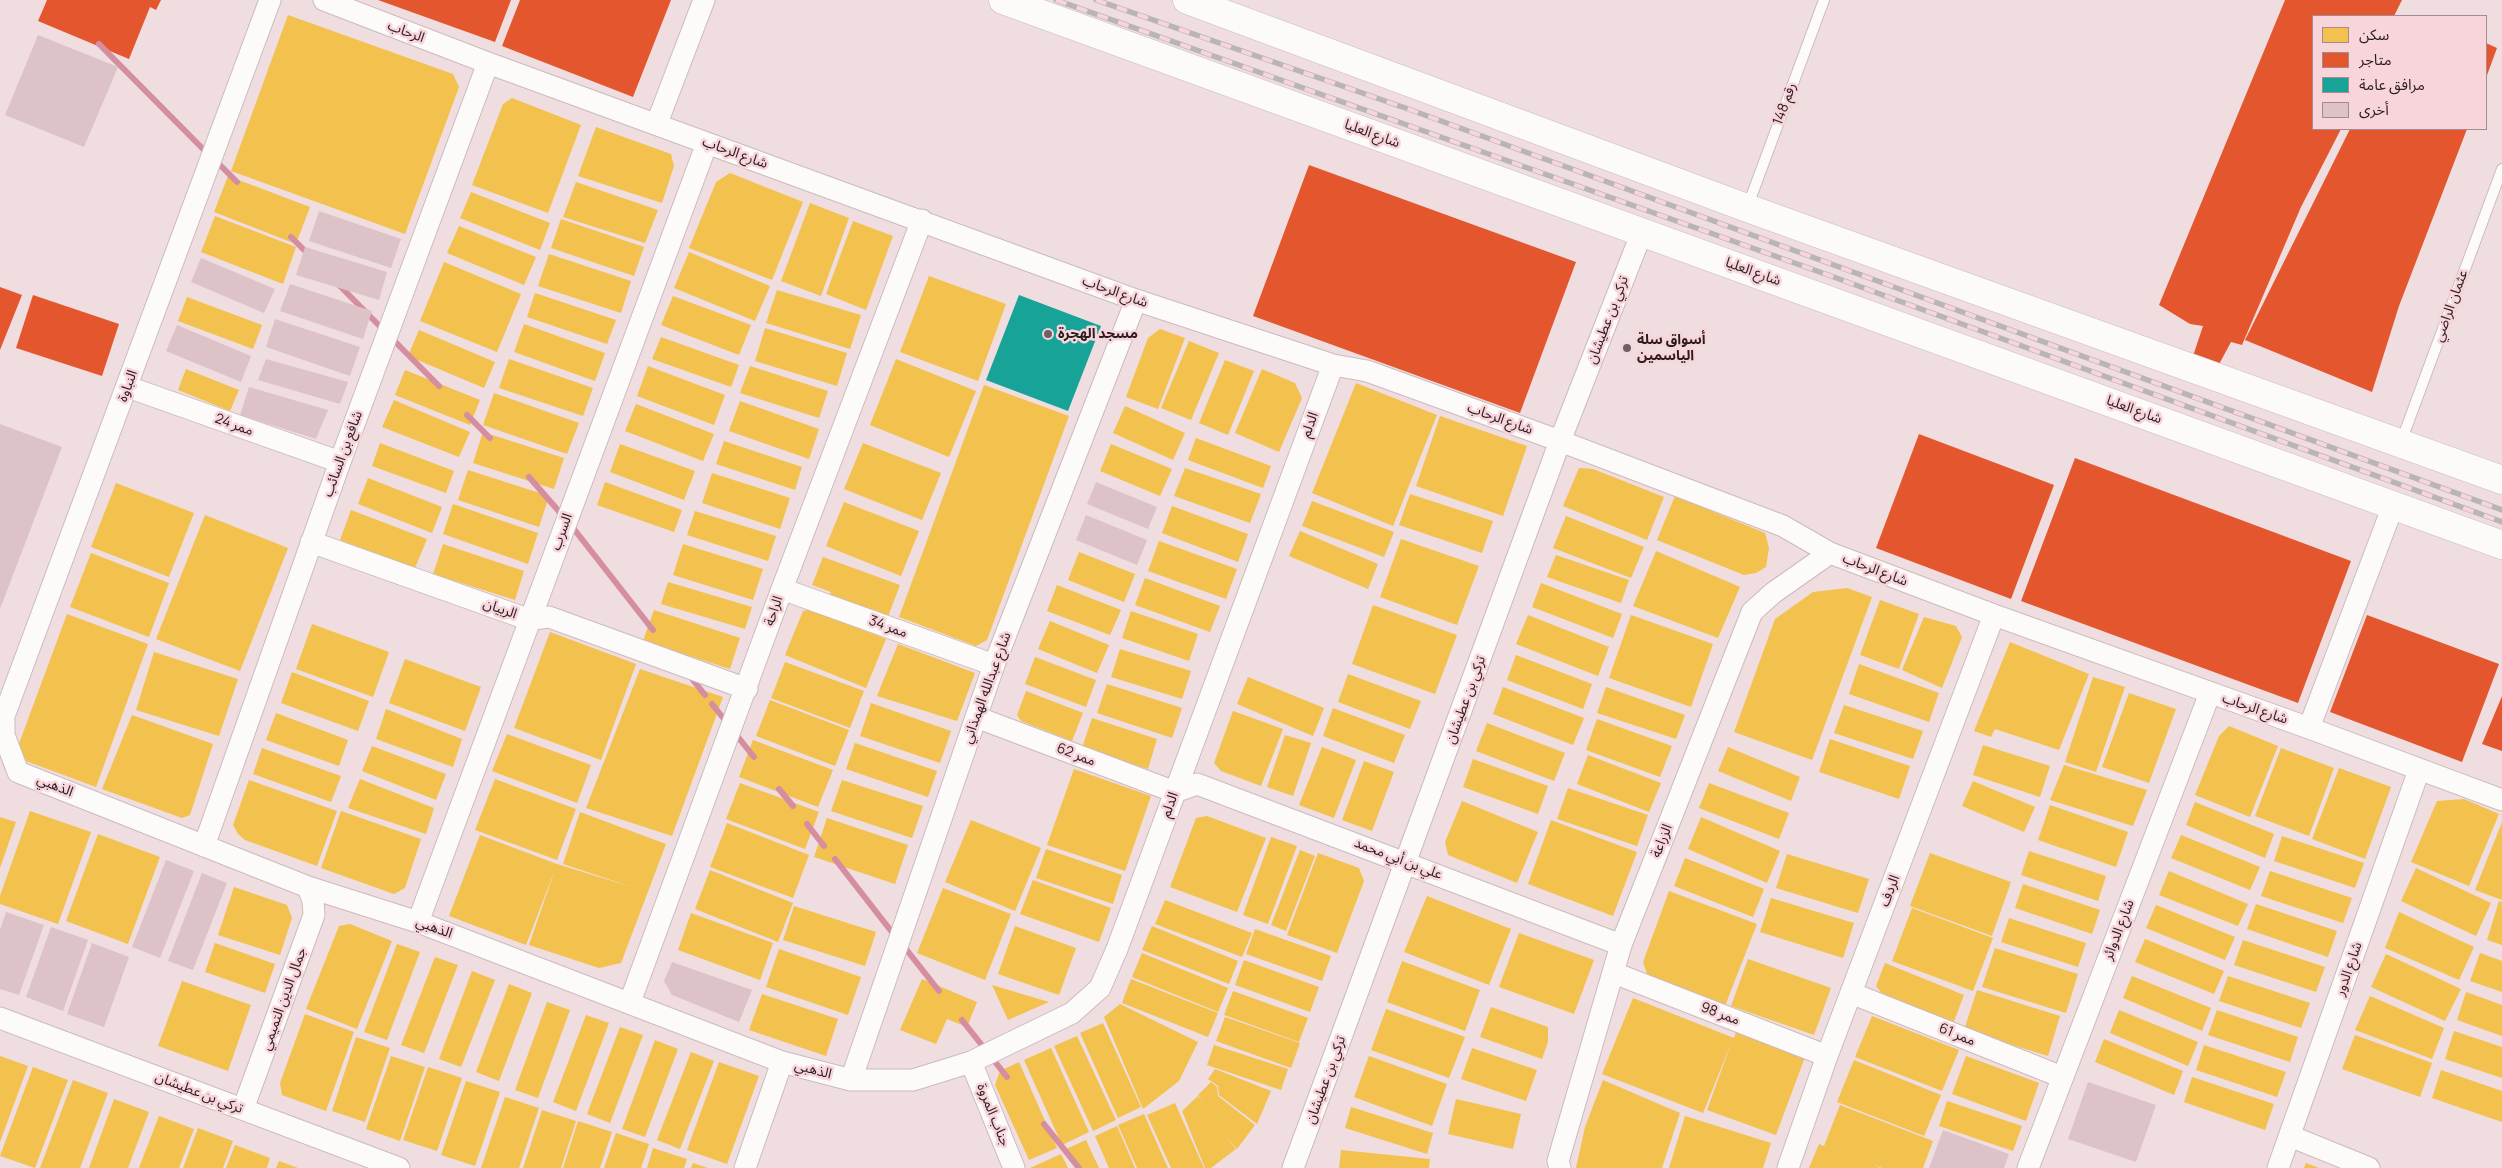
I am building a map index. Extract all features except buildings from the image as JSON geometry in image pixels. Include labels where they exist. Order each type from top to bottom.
[{"type":"main road","name":"شارع العليا","points":[[1004,0],[2502,545]]},
{"type":"main road","points":[[1187,0],[1747,208],[2502,480]]},
{"type":"street","name":"النباوة","points":[[18,772],[7,747],[4,716],[128,387],[270,0]]},
{"type":"street","name":"الرحاب","points":[[324,0],[488,64]]},
{"type":"street","points":[[657,123],[704,0]]},
{"type":"street","name":"شارع الرحاب","points":[[488,64],[657,123],[1136,300],[1332,366],[1367,371],[1560,441],[1783,526],[1830,553],[1994,615],[2309,728],[2502,800]]},
{"type":"street","name":"شافع بن السائب","points":[[204,846],[340,462],[488,64]]},
{"type":"street","name":"السرب","points":[[418,922],[707,143]]},
{"type":"street","name":"الراحة","points":[[630,1002],[747,689],[782,589],[922,220]]},
{"type":"street","name":"تركي بن عطيشان","points":[[1293,1168],[1407,862],[1560,441],[1642,232]]},
{"type":"street","name":"شارع عبدالله الهمذاني","points":[[851,1080],[994,665],[1136,300]]},
{"type":"street","name":"الدلم","points":[[851,1080],[913,1080],[971,1062],[1072,1014],[1100,988],[1117,949],[1332,366]]},
{"type":"street","name":"ممر 24","points":[[128,387],[340,462]]},
{"type":"street","points":[[2309,728],[2393,506]]},
{"type":"street","name":"الربيان","points":[[311,542],[530,620],[549,617],[747,689]]},
{"type":"street","name":"الزراعة","points":[[1560,1168],[1558,1161],[1621,944],[1752,612],[1773,593],[1830,553]]},
{"type":"street","name":"ممر 34","points":[[782,589],[994,665]]},
{"type":"street","name":"الردف","points":[[1788,1168],[1827,1056],[1994,615]]},
{"type":"street","name":"شارع الدوائر","points":[[2028,1168],[2210,693]]},
{"type":"street","name":"ممر 62","points":[[976,717],[1175,792]]},
{"type":"street","name":"شارع الدور","points":[[2278,1168],[2419,770]]},
{"type":"street","name":"الذهبي","points":[[18,772],[308,887],[418,922],[782,1062],[851,1080]]},
{"type":"street","name":"علي بن أبي محمد","points":[[1175,792],[1197,784],[1621,944]]},
{"type":"street","name":"جمال الدين التميمي","points":[[243,1109],[314,915],[313,901],[308,887]]},
{"type":"street","name":"ممر 98","points":[[1614,973],[1827,1056]]},
{"type":"street","name":"ممر 61","points":[[1851,993],[2062,1077]]},
{"type":"street","name":"تركي بن عطيشان","points":[[0,1018],[398,1168]]},
{"type":"street","points":[[745,1168],[782,1062]]},
{"type":"street","name":"جناب المروة","points":[[971,1062],[1014,1168]]},
{"type":"street","points":[[2290,1136],[2369,1168]]},
{"type":"lane","name":"رقم 148","points":[[1747,208],[1824,0]]},
{"type":"lane","name":"عثمان الراضي","points":[[2400,444],[2502,169]]},
{"type":"waterway","points":[[99,44],[208,154]]},
{"type":"waterway","points":[[216,161],[237,182]]},
{"type":"waterway","points":[[291,237],[309,255]]},
{"type":"waterway","points":[[337,283],[439,386]]},
{"type":"waterway","points":[[467,415],[490,438]]},
{"type":"waterway","points":[[529,477],[563,516]]},
{"type":"waterway","points":[[570,524],[653,630]]},
{"type":"waterway","points":[[689,675],[705,695]]},
{"type":"waterway","points":[[712,704],[728,724]]},
{"type":"waterway","points":[[734,732],[754,757]]},
{"type":"waterway","points":[[779,789],[793,806]]},
{"type":"waterway","points":[[807,824],[824,846]]},
{"type":"waterway","points":[[835,859],[895,936]]},
{"type":"waterway","points":[[902,944],[939,991]]},
{"type":"waterway","points":[[962,1020],[1007,1077]]},
{"type":"waterway","points":[[1044,1124],[1079,1168]]},
{"type":"railway","points":[[1056,0],[1831,276],[2502,522]]},
{"type":"railway","points":[[1096,0],[1411,110],[2502,510]]},
{"type":"place","name":"مسجد الهجرة","points":[[1048,334]]},
{"type":"place","name":"أسواق سلة الياسمين","points":[[1627,348]]}]
